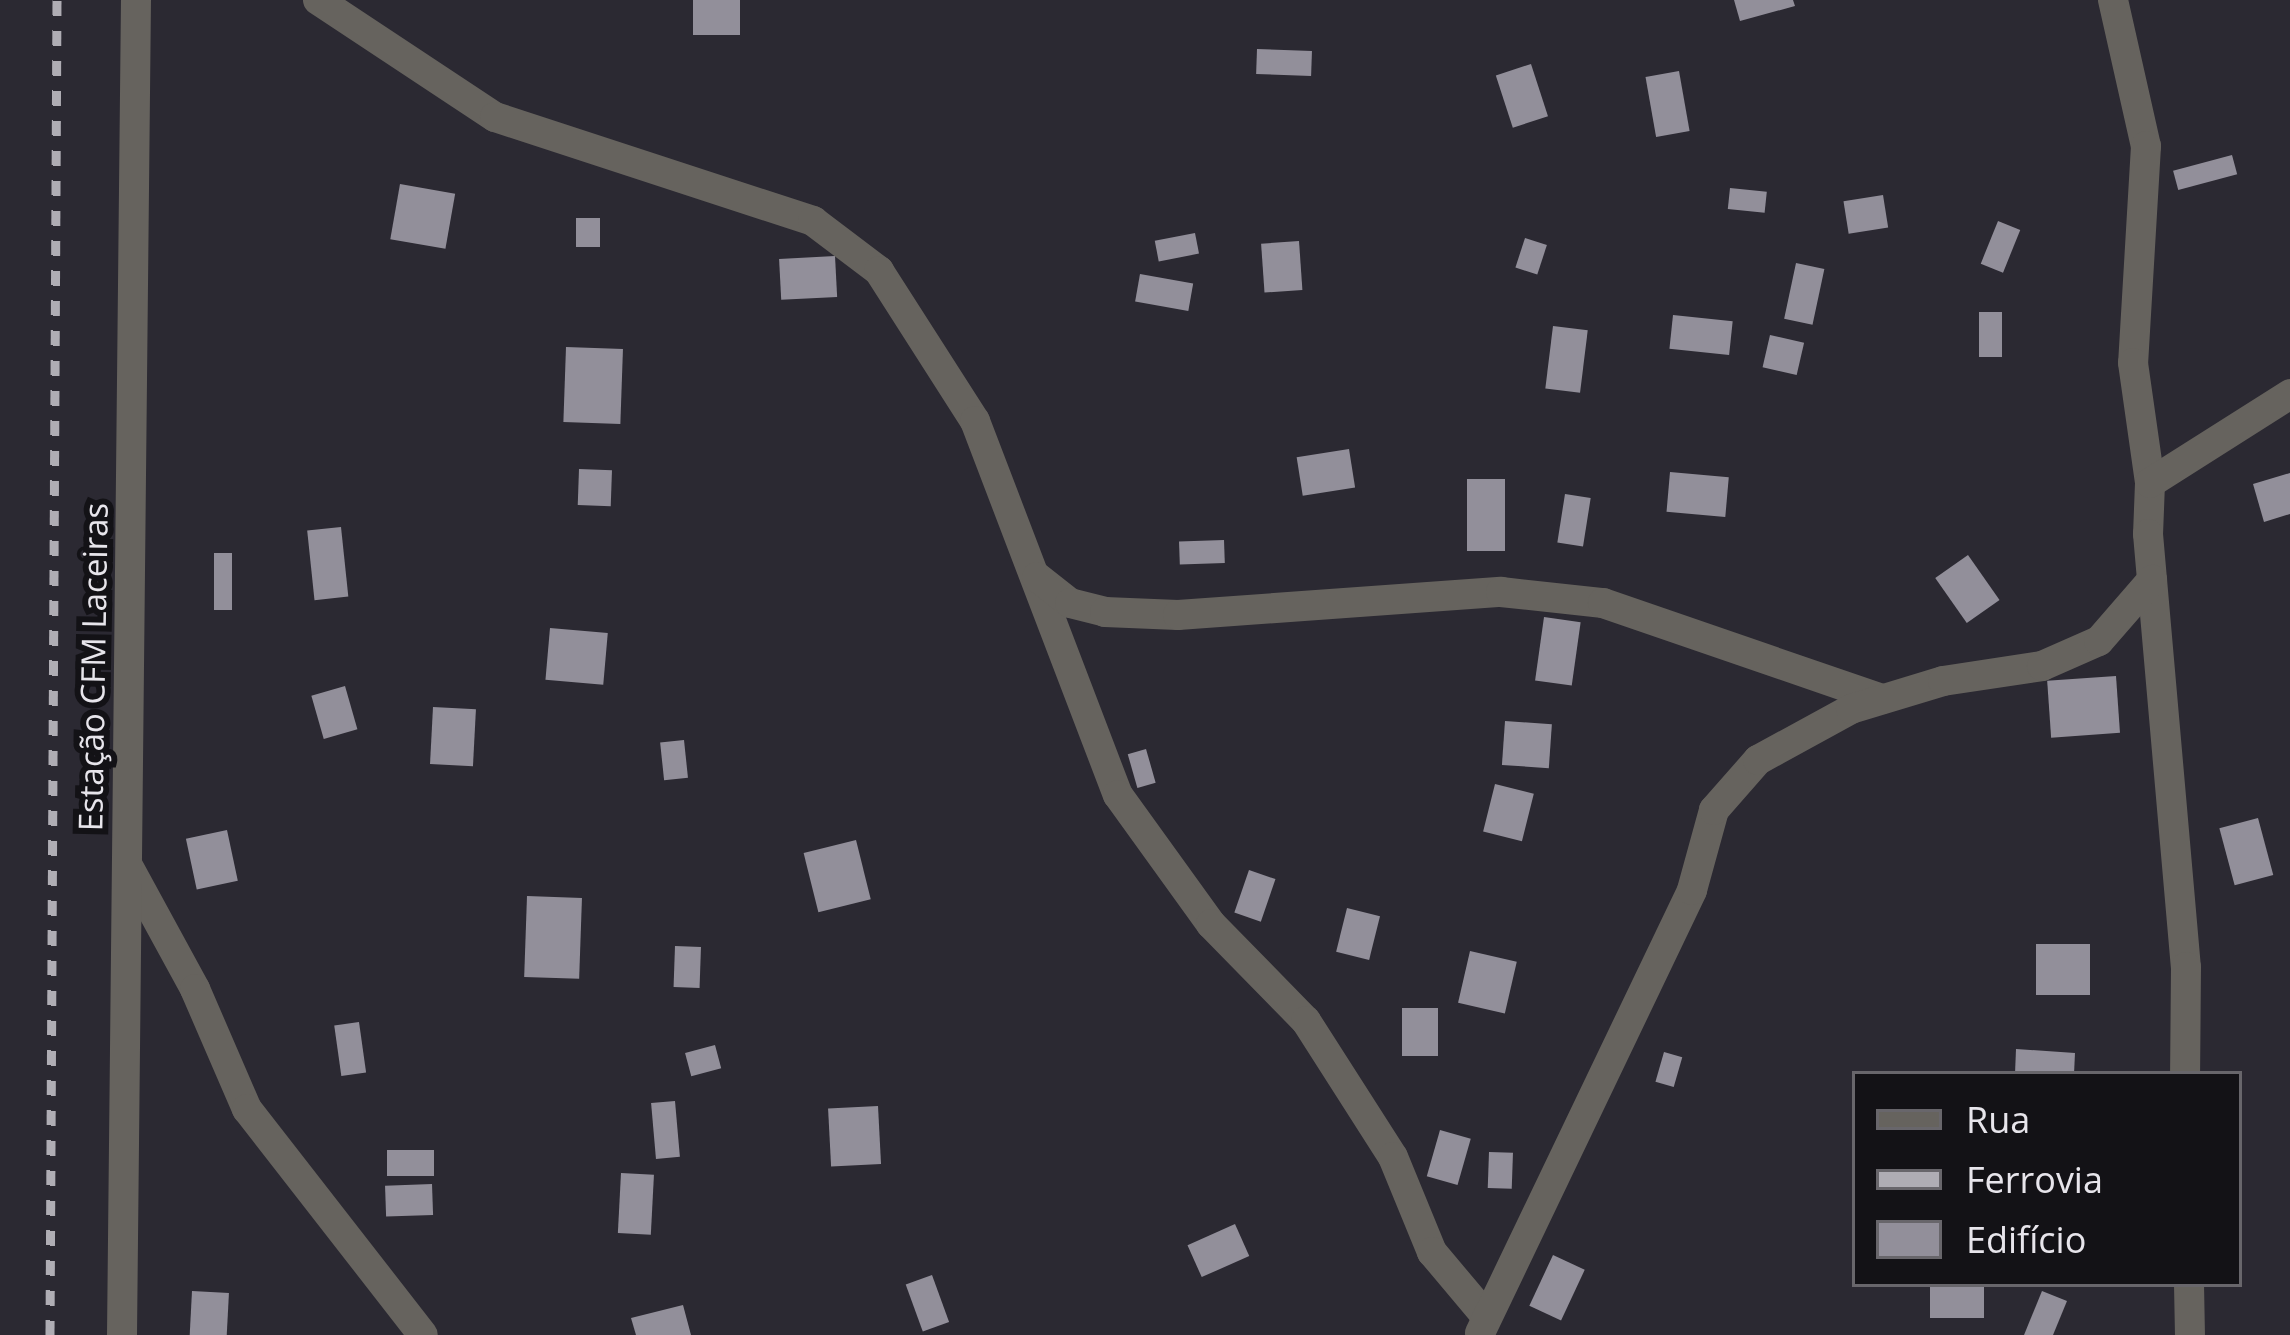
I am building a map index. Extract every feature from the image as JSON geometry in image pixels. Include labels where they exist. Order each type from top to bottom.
[{"type":"street","name":"Estação CFM Laceiras","points":[[122,1335],[136,0]]},
{"type":"street","points":[[318,0],[495,117],[813,221],[879,271],[975,421],[1037,577],[1084,722],[1118,795],[1211,924],[1306,1021],[1393,1156],[1432,1252],[1482,1325],[1692,890],[1714,810],[1758,760],[1882,699],[2042,666],[2099,640],[2152,580]]},
{"type":"street","points":[[2113,0],[2146,146],[2133,363],[2150,483],[2152,580],[2186,967],[2185,1071]]},
{"type":"street","points":[[2150,483],[2290,394]]},
{"type":"street","points":[[1037,577],[1070,603],[1105,612],[1178,615],[1501,592],[1603,603],[1882,699]]},
{"type":"street","points":[[127,865],[195,989],[247,1109],[423,1335]]},
{"type":"street","points":[[2189,1287],[2190,1335]]},
{"type":"building","points":[[693,0],[740,0],[740,35],[693,35]]},
{"type":"building","points":[[1734,0],[1793,0],[1795,6],[1740,21]]},
{"type":"building","points":[[1257,49],[1312,51],[1311,76],[1256,74]]},
{"type":"building","points":[[1531,64],[1548,116],[1513,128],[1496,75]]},
{"type":"building","points":[[1679,71],[1690,131],[1656,137],[1646,77]]},
{"type":"building","points":[[2232,155],[2237,174],[2178,190],[2173,171]]},
{"type":"building","points":[[400,184],[455,194],[445,249],[390,239]]},
{"type":"building","points":[[1730,188],[1767,192],[1765,213],[1728,209]]},
{"type":"building","points":[[1883,195],[1888,228],[1849,234],[1843,201]]},
{"type":"building","points":[[576,218],[600,218],[600,247],[576,247]]},
{"type":"building","points":[[1998,221],[2020,230],[2003,273],[1981,264]]},
{"type":"building","points":[[1195,233],[1199,254],[1159,261],[1155,241]]},
{"type":"building","points":[[1525,238],[1547,245],[1537,275],[1515,267]]},
{"type":"building","points":[[1299,241],[1302,290],[1265,293],[1261,244]]},
{"type":"building","points":[[835,256],[837,297],[781,300],[779,259]]},
{"type":"building","points":[[1796,263],[1824,269],[1813,325],[1784,319]]},
{"type":"building","points":[[1140,274],[1193,283],[1188,311],[1135,302]]},
{"type":"building","points":[[1979,312],[2002,312],[2002,357],[1979,357]]},
{"type":"building","points":[[1673,315],[1733,321],[1729,355],[1669,349]]},
{"type":"building","points":[[1553,326],[1588,330],[1580,393],[1545,389]]},
{"type":"building","points":[[1770,335],[1804,343],[1797,375],[1763,367]]},
{"type":"building","points":[[566,347],[623,349],[620,424],[563,422]]},
{"type":"building","points":[[1349,449],[1355,488],[1303,496],[1297,457]]},
{"type":"building","points":[[579,469],[612,470],[611,506],[578,505]]},
{"type":"building","points":[[1670,472],[1729,477],[1725,517],[1667,512]]},
{"type":"building","points":[[2290,473],[2290,514],[2264,522],[2253,484]]},
{"type":"building","points":[[1467,479],[1505,479],[1505,551],[1467,551]]},
{"type":"building","points":[[1565,494],[1591,498],[1583,546],[1557,542]]},
{"type":"building","points":[[341,527],[348,597],[315,600],[307,531]]},
{"type":"building","points":[[1224,540],[1225,563],[1180,565],[1179,542]]},
{"type":"building","points":[[214,553],[232,553],[232,610],[214,610]]},
{"type":"building","points":[[1968,555],[2000,600],[1967,623],[1935,578]]},
{"type":"building","points":[[1544,617],[1581,622],[1572,686],[1535,680]]},
{"type":"building","points":[[550,628],[608,633],[603,685],[545,680]]},
{"type":"building","points":[[2116,676],[2120,733],[2051,738],[2047,681]]},
{"type":"building","points":[[345,686],[357,729],[324,739],[311,696]]},
{"type":"building","points":[[433,707],[476,709],[473,766],[430,764]]},
{"type":"building","points":[[1505,721],[1552,724],[1549,768],[1502,765]]},
{"type":"building","points":[[684,740],[688,778],[664,780],[660,743]]},
{"type":"building","points":[[1146,749],[1156,783],[1137,788],[1128,754]]},
{"type":"building","points":[[1495,784],[1534,794],[1522,841],[1483,832]]},
{"type":"building","points":[[2258,818],[2273,875],[2235,885],[2219,828]]},
{"type":"building","points":[[227,830],[238,881],[197,890],[186,839]]},
{"type":"building","points":[[856,840],[871,899],[818,912],[804,853]]},
{"type":"building","points":[[1249,870],[1275,879],[1261,922],[1234,913]]},
{"type":"building","points":[[527,896],[582,898],[579,979],[524,977]]},
{"type":"building","points":[[1347,908],[1380,916],[1369,960],[1336,952]]},
{"type":"building","points":[[2036,944],[2090,944],[2090,995],[2036,995]]},
{"type":"building","points":[[675,946],[701,947],[700,988],[674,987]]},
{"type":"building","points":[[1470,951],[1517,962],[1505,1013],[1458,1003]]},
{"type":"building","points":[[1402,1008],[1438,1008],[1438,1056],[1402,1056]]},
{"type":"building","points":[[359,1022],[366,1073],[341,1076],[334,1025]]},
{"type":"building","points":[[715,1045],[721,1068],[691,1076],[685,1053]]},
{"type":"building","points":[[2016,1049],[2075,1053],[2074,1071],[2015,1071]]},
{"type":"building","points":[[1664,1052],[1682,1057],[1674,1087],[1655,1082]]},
{"type":"building","points":[[675,1101],[680,1157],[656,1159],[651,1103]]},
{"type":"building","points":[[878,1106],[881,1164],[831,1167],[828,1109]]},
{"type":"building","points":[[1440,1130],[1471,1139],[1458,1185],[1427,1176]]},
{"type":"building","points":[[387,1150],[434,1150],[434,1176],[387,1176]]},
{"type":"building","points":[[1489,1152],[1513,1153],[1512,1189],[1488,1188]]},
{"type":"building","points":[[621,1173],[654,1175],[651,1235],[618,1233]]},
{"type":"building","points":[[432,1184],[433,1215],[386,1217],[385,1186]]},
{"type":"building","points":[[1235,1224],[1249,1256],[1202,1277],[1187,1245]]},
{"type":"building","points":[[1553,1255],[1585,1270],[1561,1321],[1529,1306]]},
{"type":"building","points":[[932,1275],[949,1322],[923,1332],[906,1285]]},
{"type":"building","points":[[1930,1287],[1984,1287],[1984,1318],[1930,1318]]},
{"type":"building","points":[[192,1291],[229,1293],[227,1335],[190,1335]]},
{"type":"building","points":[[2042,1291],[2067,1301],[2053,1335],[2024,1335]]},
{"type":"building","points":[[683,1305],[691,1335],[636,1335],[631,1318]]},
{"type":"railway","points":[[50,1335],[57,0]]}]
